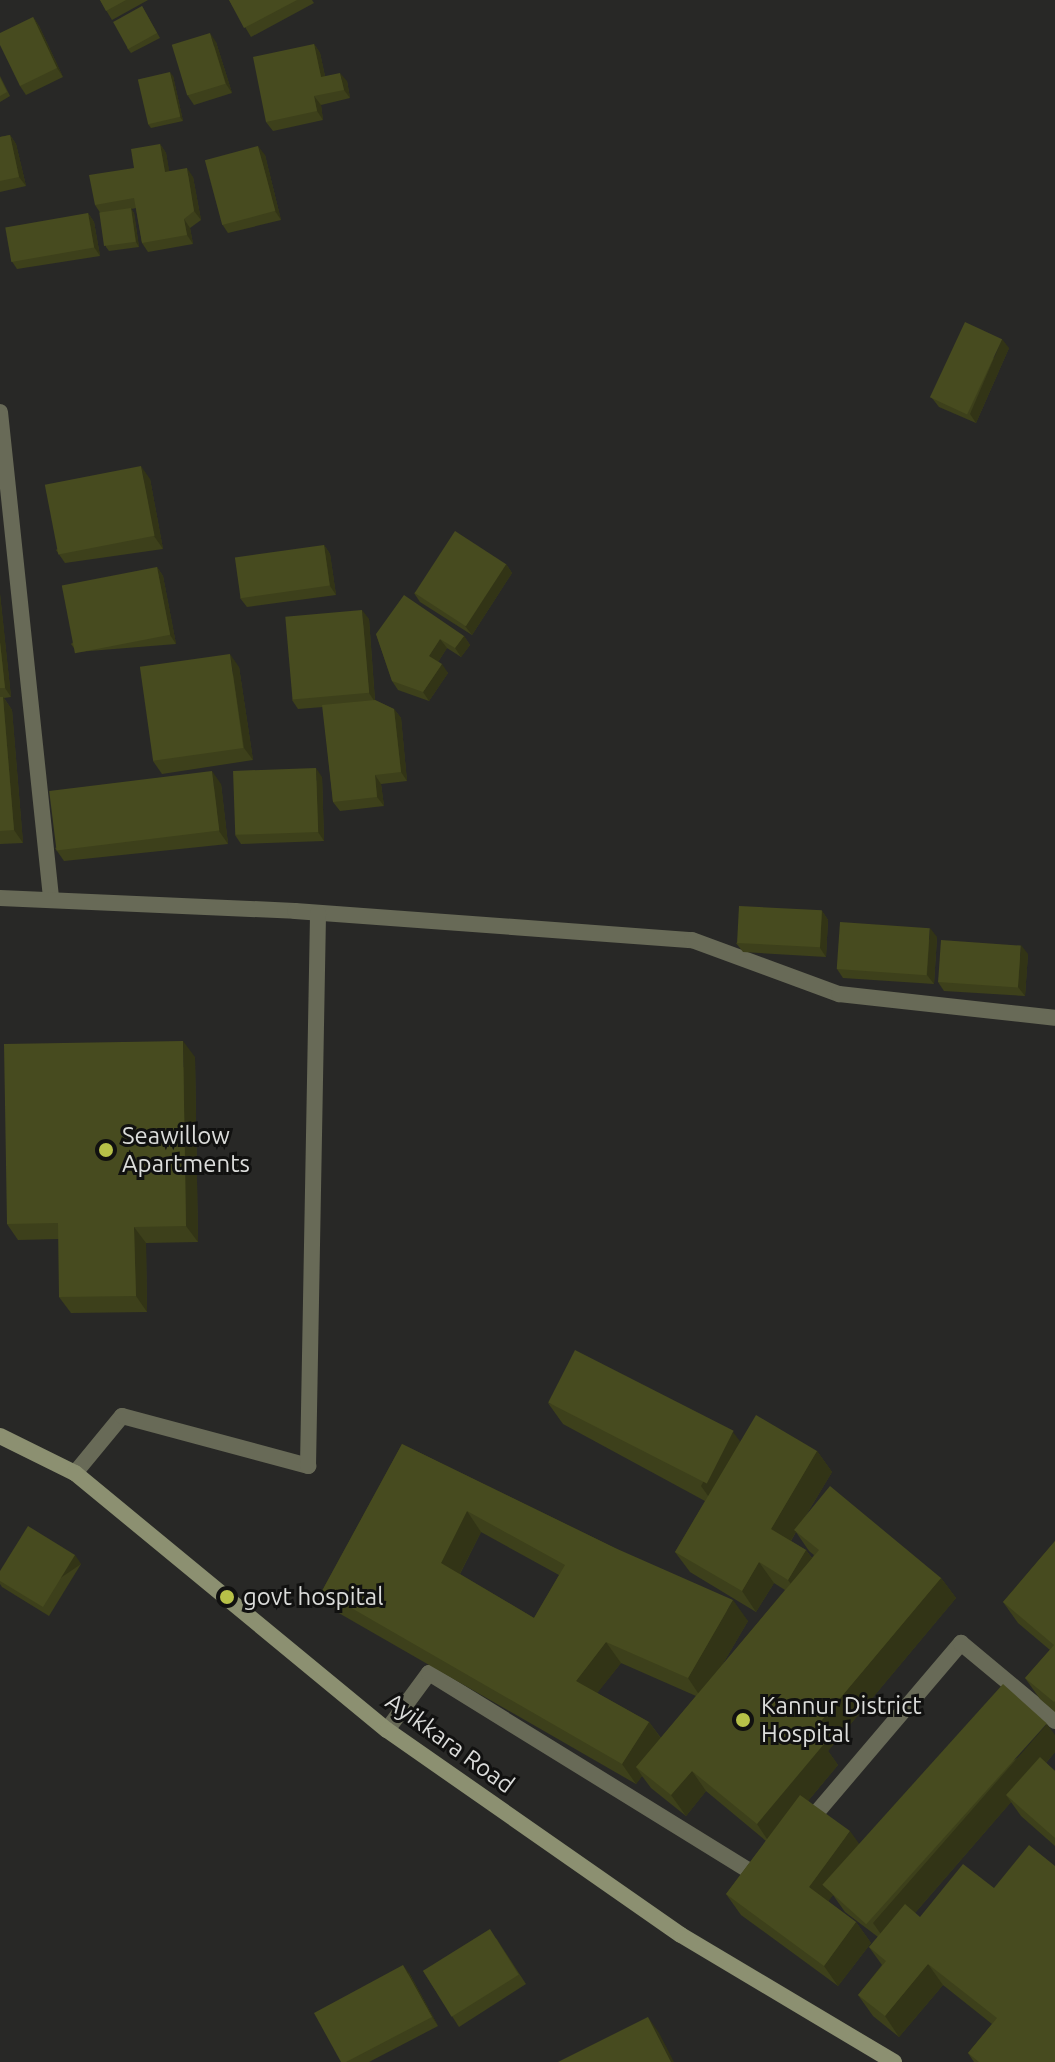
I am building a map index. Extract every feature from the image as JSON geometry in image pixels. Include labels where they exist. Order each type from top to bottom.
[{"type":"main road","name":"Ayikkara Road","points":[[0,1436],[75,1473],[387,1730],[681,1935],[894,2062]]},
{"type":"street","points":[[0,412],[51,898]]},
{"type":"street","points":[[0,898],[51,898],[318,913],[692,940],[839,994],[1055,1018]]},
{"type":"street","points":[[75,1473],[122,1416],[308,1466],[318,913]]},
{"type":"street","points":[[790,1844],[961,1643],[1055,1721]]},
{"type":"street","points":[[387,1730],[429,1673],[759,1880],[770,1868]]},
{"type":"building","points":[[100,0],[126,0],[106,11]]},
{"type":"building","points":[[229,0],[297,0],[244,28]]},
{"type":"building","points":[[142,6],[157,33],[128,49],[113,22]]},
{"type":"building","points":[[33,17],[57,68],[20,86],[0,45],[0,33]]},
{"type":"building","points":[[210,33],[225,84],[187,95],[172,45]]},
{"type":"building","points":[[314,44],[321,77],[340,73],[344,90],[314,96],[317,111],[266,122],[253,57]]},
{"type":"building","points":[[170,72],[180,117],[148,124],[138,79]]},
{"type":"building","points":[[0,78],[7,92],[0,96]]},
{"type":"building","points":[[10,135],[19,177],[0,181],[0,137]]},
{"type":"building","points":[[160,144],[165,172],[187,168],[194,211],[184,219],[187,235],[142,243],[134,198],[95,205],[89,175],[134,168],[131,149]]},
{"type":"building","points":[[258,146],[275,211],[222,225],[205,160]]},
{"type":"building","points":[[131,208],[136,242],[104,246],[99,212]]},
{"type":"building","points":[[88,213],[94,247],[11,262],[5,228]]},
{"type":"building","points":[[965,322],[1002,339],[967,415],[930,397]]},
{"type":"building","points":[[141,466],[155,536],[58,554],[45,485]]},
{"type":"building","points":[[455,531],[506,564],[466,626],[415,593]]},
{"type":"building","points":[[324,545],[330,586],[241,598],[235,558]]},
{"type":"building","points":[[157,567],[170,635],[75,653],[62,586]]},
{"type":"building","points":[[404,595],[464,636],[455,648],[440,639],[429,656],[442,664],[423,692],[392,681],[376,634]]},
{"type":"building","points":[[362,610],[369,693],[293,699],[285,617]]},
{"type":"building","points":[[0,642],[5,688],[0,688]]},
{"type":"building","points":[[230,654],[243,748],[153,761],[140,667]]},
{"type":"building","points":[[0,697],[3,697],[14,830],[0,831]]},
{"type":"building","points":[[375,700],[394,709],[401,772],[375,775],[377,797],[333,802],[322,705]]},
{"type":"building","points":[[316,768],[318,832],[235,835],[233,771]]},
{"type":"building","points":[[212,771],[219,831],[57,851],[49,791]]},
{"type":"building","points":[[739,906],[822,910],[820,947],[737,943]]},
{"type":"building","points":[[840,922],[930,928],[927,975],[837,969]]},
{"type":"building","points":[[941,940],[1021,946],[1018,987],[938,982]]},
{"type":"building","name":"Seawillow Apartments","points":[[183,1041],[186,1226],[134,1227],[136,1296],[59,1297],[58,1223],[7,1224],[4,1044]]},
{"type":"building","points":[[575,1350],[734,1431],[707,1483],[548,1403]]},
{"type":"building","points":[[756,1415],[817,1451],[771,1529],[806,1550],[788,1580],[759,1562],[742,1591],[675,1552]]},
{"type":"building","points":[[402,1444],[615,1548],[733,1600],[688,1678],[606,1642],[576,1681],[649,1722],[622,1764],[322,1591]],"holes":[[[467,1511],[565,1565],[534,1618],[441,1563]]]},
{"type":"building","points":[[830,1486],[941,1578],[811,1733],[824,1744],[757,1824],[692,1771],[671,1795],[636,1767],[819,1550],[794,1530]]},
{"type":"building","points":[[28,1526],[75,1555],[43,1607],[0,1581],[0,1571]]},
{"type":"building","points":[[1055,1541],[1054,1702],[1025,1678],[1054,1645],[1003,1602]]},
{"type":"building","points":[[1003,1684],[1047,1723],[866,1924],[822,1885]]},
{"type":"building","points":[[1040,1757],[1055,1771],[1055,1838],[1006,1795]]},
{"type":"building","points":[[800,1795],[850,1831],[809,1887],[856,1922],[824,1966],[726,1894]]},
{"type":"building","points":[[1029,1845],[1055,1866],[1055,2062],[979,2062],[968,2053],[997,2018],[928,1964],[885,2016],[858,1995],[886,1961],[869,1947],[905,1904],[920,1917],[963,1864],[994,1888]]},
{"type":"building","points":[[490,1929],[519,1975],[452,2017],[423,1971]]},
{"type":"building","points":[[403,1965],[432,2017],[341,2062],[314,2013]]},
{"type":"building","points":[[648,2017],[671,2062],[558,2062]]},
{"type":"place","name":"Seawillow Apartments","points":[[106,1150]]},
{"type":"place","name":"govt hospital","points":[[227,1597]]},
{"type":"place","name":"Kannur District Hospital","points":[[743,1720]]}]
